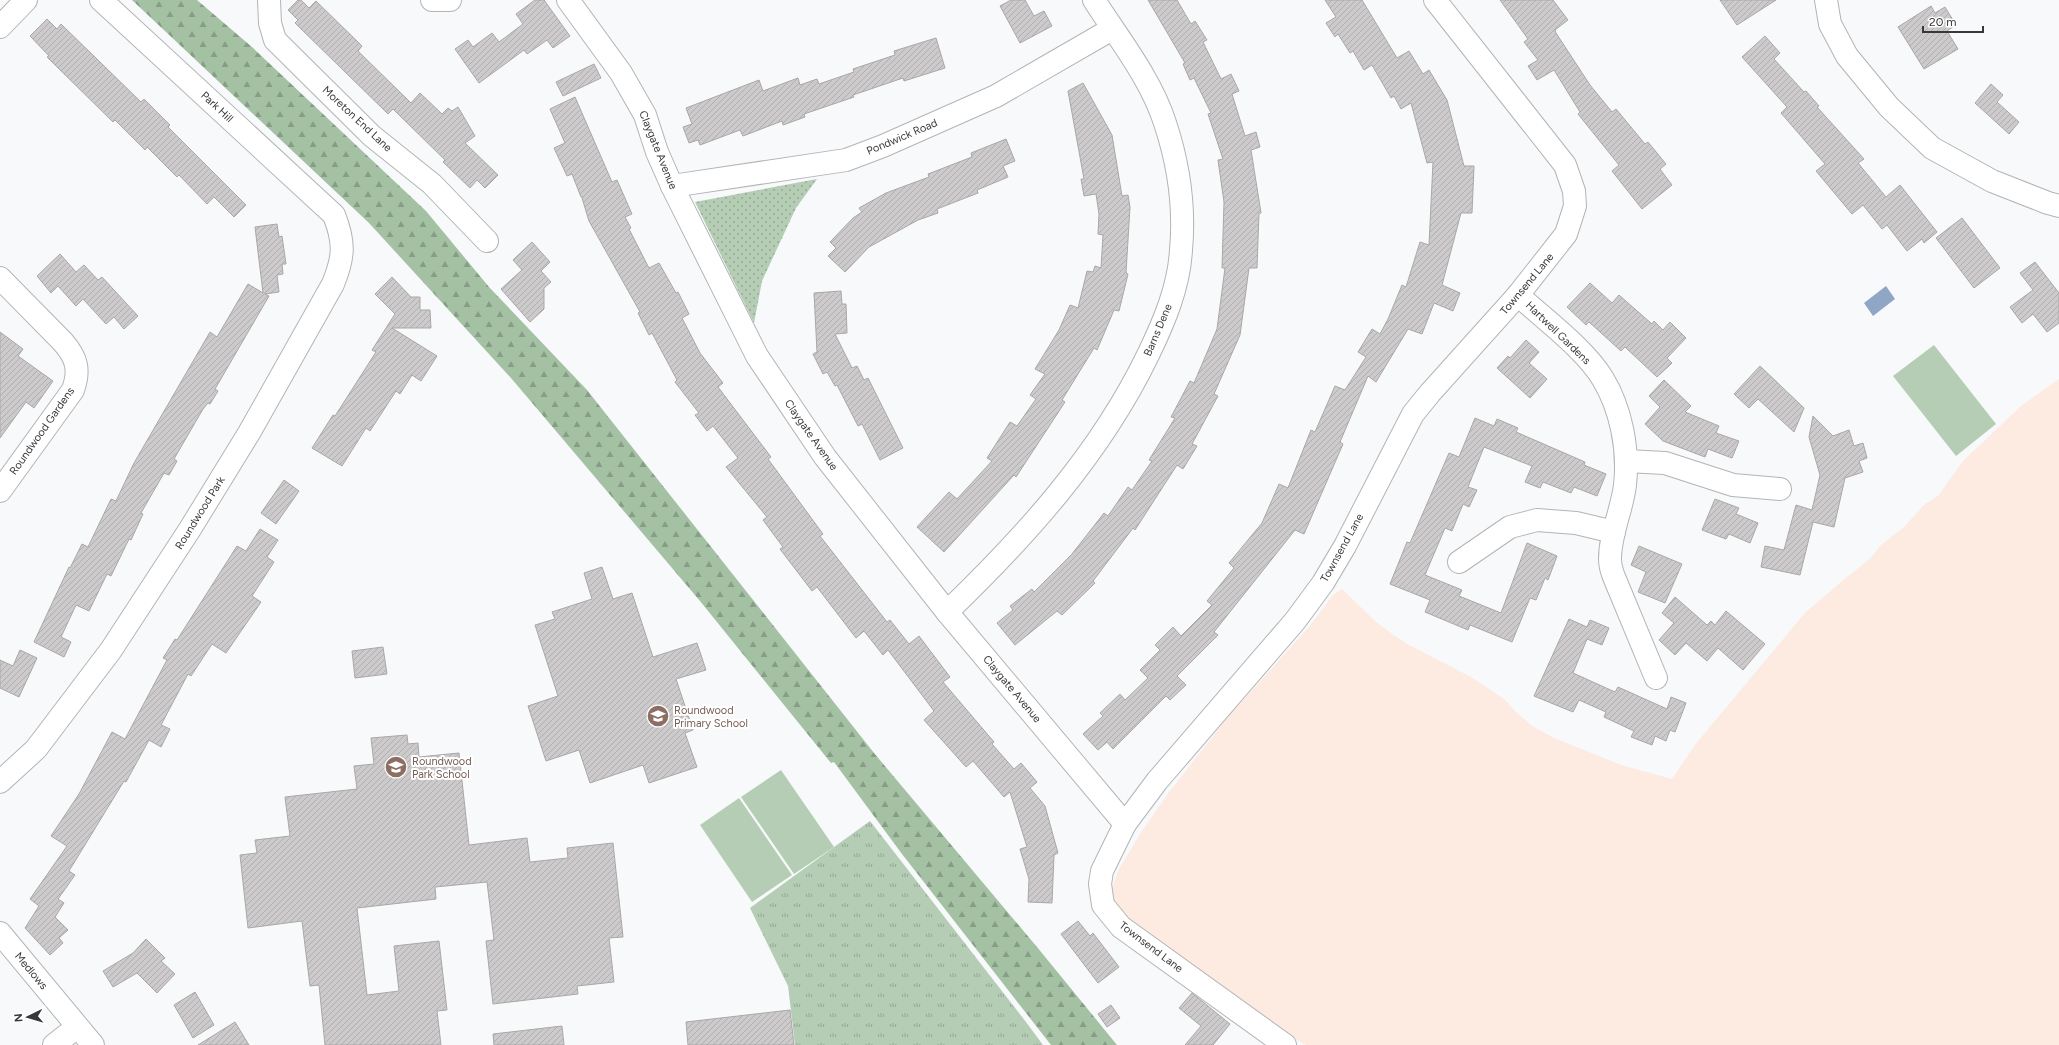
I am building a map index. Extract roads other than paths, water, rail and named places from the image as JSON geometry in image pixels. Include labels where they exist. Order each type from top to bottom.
[{"type":"street","points":[[0,27],[26,0]]},
{"type":"street","name":"Park Hill","points":[[101,0],[334,215]]},
{"type":"street","name":"Moreton End Lane","points":[[269,0],[270,23],[275,40],[372,136],[432,184],[487,241]]},
{"type":"street","points":[[432,0],[450,0]]},
{"type":"street","name":"Claygate Avenue","points":[[568,0],[621,73],[645,115],[657,152],[672,186],[757,356],[825,456],[947,612],[1125,824]]},
{"type":"street","name":"Barns Dene","points":[[947,612],[989,572],[1046,511],[1081,465],[1117,412],[1142,368],[1164,322],[1173,293],[1181,252],[1183,213],[1179,174],[1165,122],[1150,90],[1094,0]]},
{"type":"street","name":"Townsend Lane","points":[[1285,1045],[1121,927],[1103,905],[1101,896],[1102,871],[1125,824],[1157,781],[1300,615],[1323,584],[1345,546],[1413,414],[1518,295],[1566,234],[1575,206],[1570,178],[1565,165],[1435,0]]},
{"type":"street","points":[[1826,0],[1830,24],[1847,56],[1889,107],[1932,148],[1992,181],[2059,206]]},
{"type":"street","name":"Pondwick Road","points":[[672,186],[846,160],[884,146],[996,96],[1112,29]]},
{"type":"street","name":"Roundwood Park","points":[[0,782],[36,748],[111,650],[190,529],[248,433],[333,284],[342,263],[339,228],[334,215]]},
{"type":"street","name":"Roundwood Gardens","points":[[0,278],[72,352],[78,365],[77,378],[73,390],[0,491]]},
{"type":"street","name":"Hartwell Gardens","points":[[1518,295],[1585,356],[1603,378],[1616,405],[1623,434],[1626,461],[1625,484],[1614,532],[1610,560],[1614,577],[1656,678]]},
{"type":"street","points":[[1626,461],[1664,463],[1733,485],[1780,489]]},
{"type":"street","points":[[1459,562],[1510,527],[1537,520],[1576,523],[1614,532]]},
{"type":"street","name":"Medlows","points":[[0,933],[93,1045]]},
{"type":"street","points":[[54,1045],[78,1027]]},
{"type":"water","points":[[1886,286],[1895,299],[1873,316],[1864,303]]},
{"type":"place","name":"Roundwood Primary School","points":[[658,716]]},
{"type":"place","name":"Roundwood Park School","points":[[396,767]]}]
